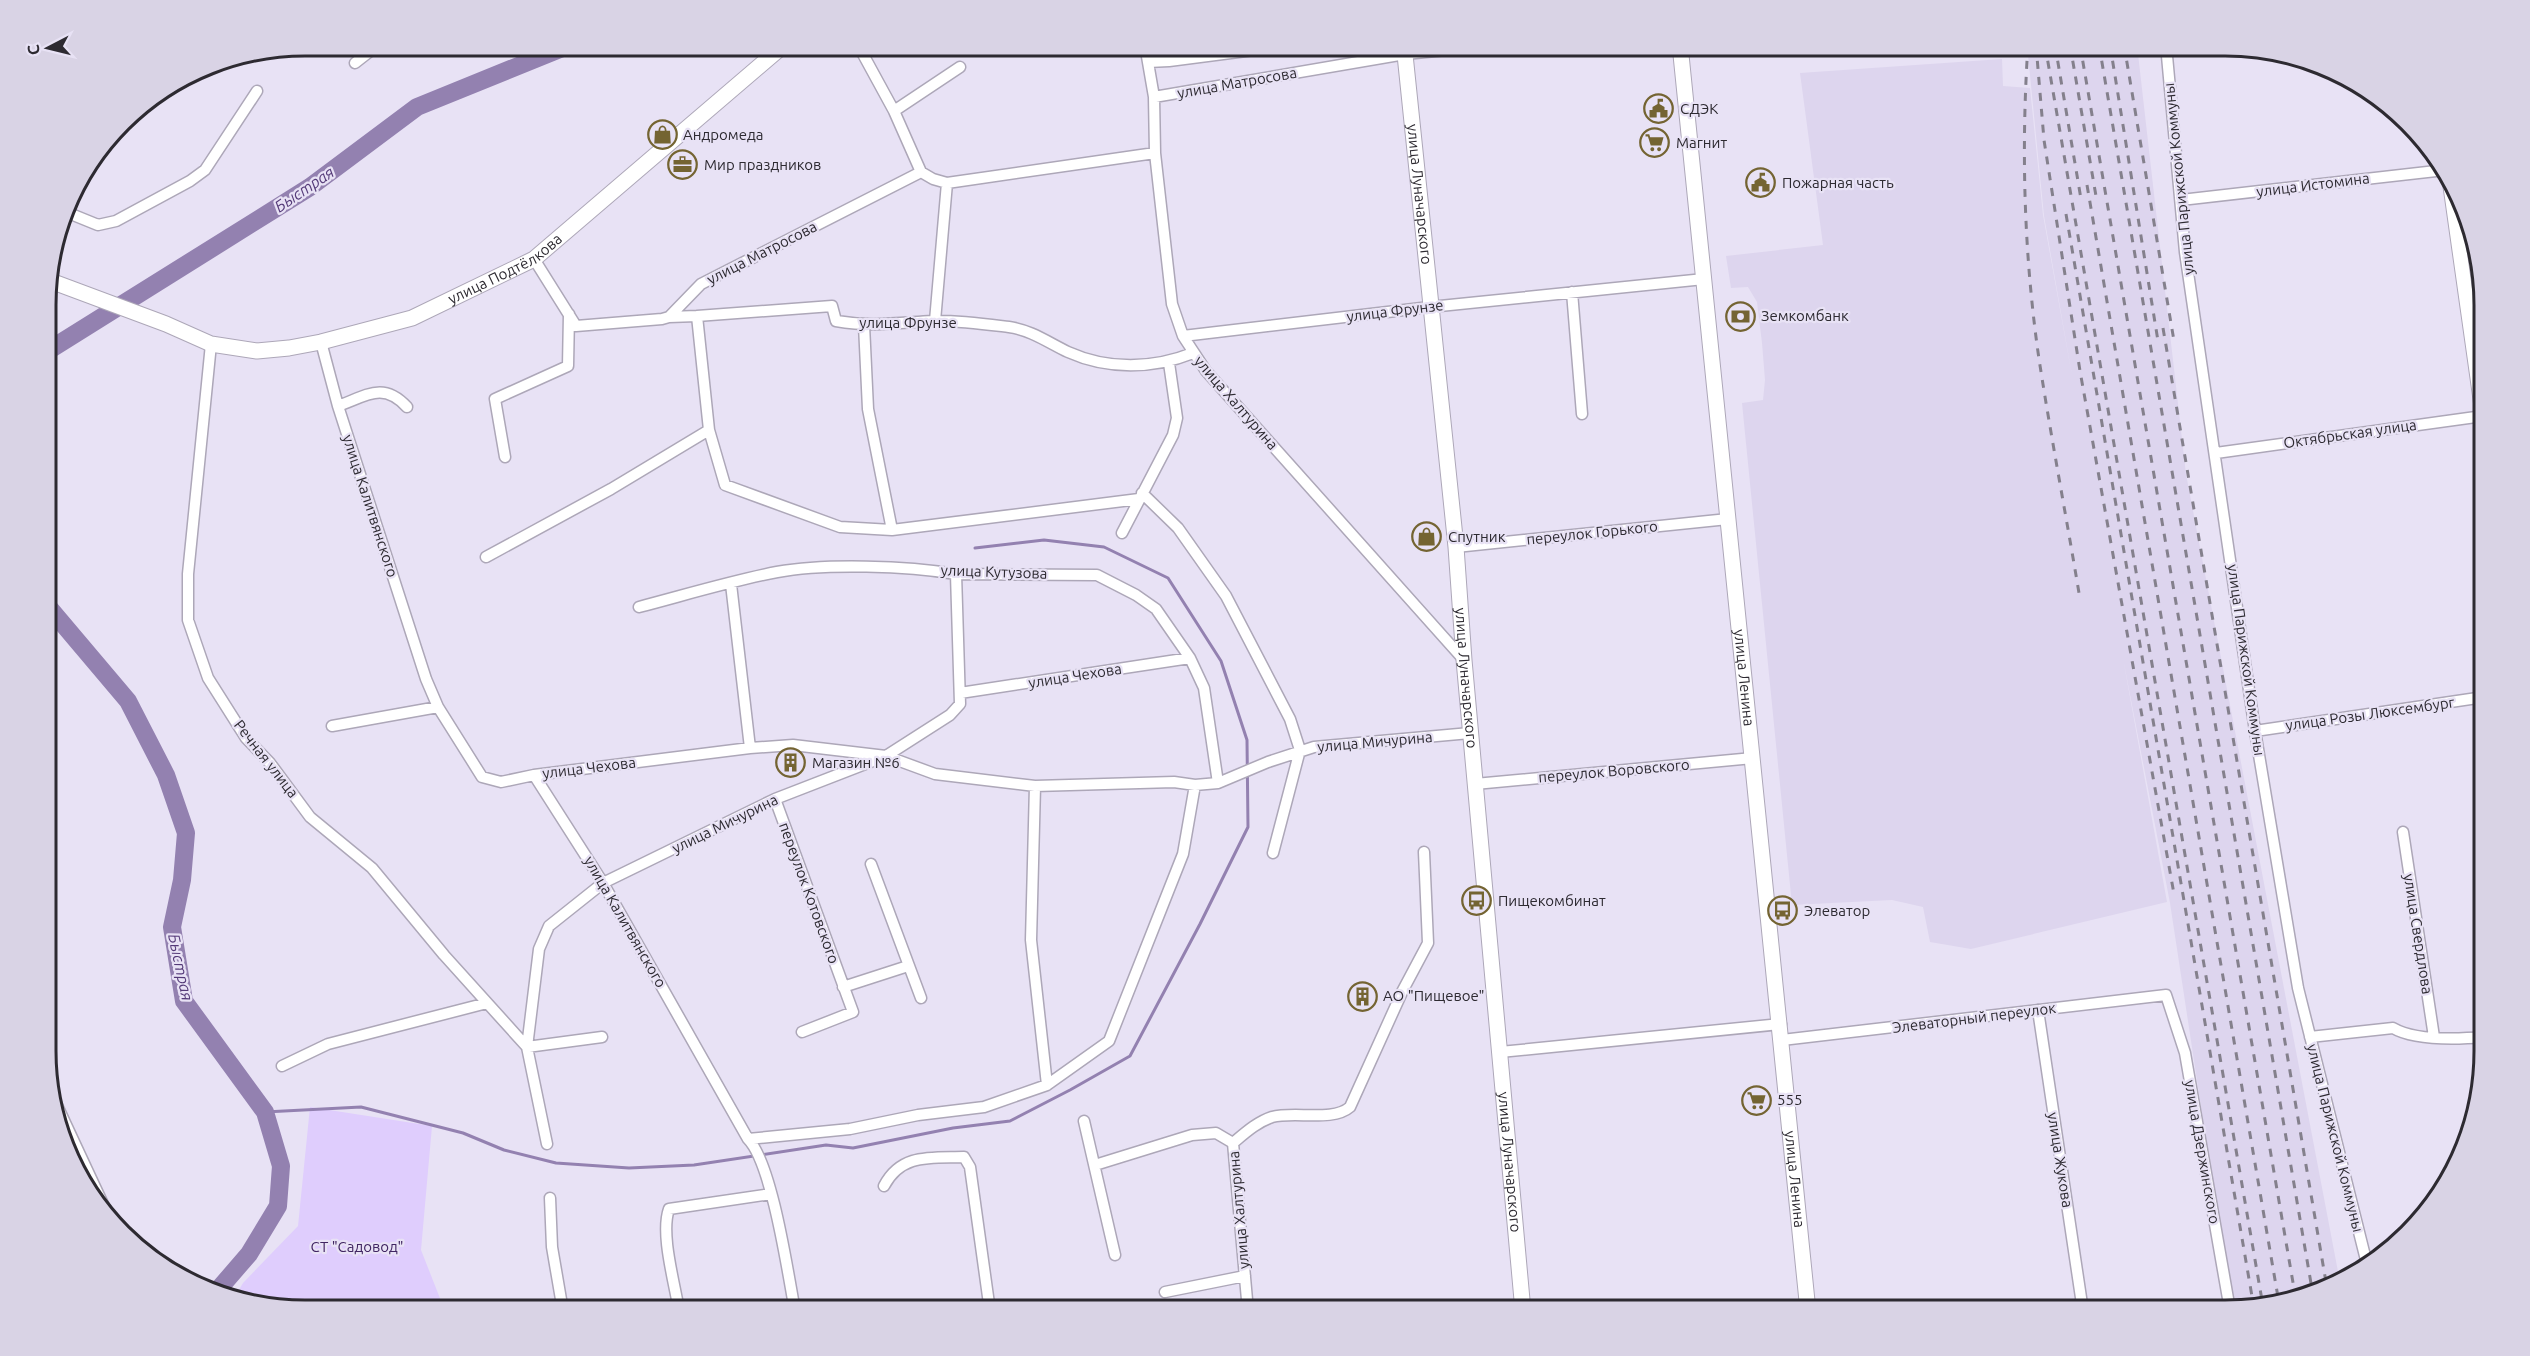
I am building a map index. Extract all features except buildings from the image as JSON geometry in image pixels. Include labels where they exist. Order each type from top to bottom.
[{"type":"main road","name":"улица Подтёлкова","points":[[57,283],[166,324],[211,344],[257,351],[321,342],[412,318],[534,259],[771,56]]},
{"type":"main road","name":"улица Луначарского","points":[[1406,56],[1456,547],[1470,733],[1522,1300]]},
{"type":"main road","name":"улица Ленина","points":[[1681,56],[1807,1300]]},
{"type":"street","points":[[355,63],[364,56]]},
{"type":"street","points":[[864,56],[894,111],[921,172],[947,183],[1155,153]]},
{"type":"street","name":"улица Халтурина","points":[[1147,56],[1154,97],[1155,153],[1172,304],[1183,336],[1193,353],[1464,660]]},
{"type":"street","name":"улица Матросова","points":[[1148,62],[1207,56]]},
{"type":"street","name":"улица Матросова","points":[[1154,97],[1368,56]]},
{"type":"street","name":"улица Парижской Коммуны","points":[[2167,56],[2185,252],[2255,731],[2298,988],[2365,1258]]},
{"type":"street","points":[[894,111],[960,68]]},
{"type":"street","points":[[72,215],[98,225],[116,222],[190,181],[205,170],[257,91]]},
{"type":"street","name":"улица Истомина","points":[[2181,200],[2436,171]]},
{"type":"street","name":"улица Матросова","points":[[669,317],[701,284],[921,172]]},
{"type":"street","points":[[935,321],[947,183]]},
{"type":"street","points":[[2453,202],[2474,352]]},
{"type":"street","points":[[534,259],[576,326],[697,316],[709,430],[725,484],[840,527],[892,530],[1140,496],[1178,528],[1226,596],[1290,719],[1300,750],[1273,853]]},
{"type":"street","name":"улица Фрунзе","points":[[1183,336],[1430,307],[1704,279]]},
{"type":"street","points":[[1572,292],[1582,414]]},
{"type":"street","name":"улица Фрунзе","points":[[697,316],[832,306],[836,321],[864,325],[935,321],[1012,328],[1042,338],[1098,363],[1137,365],[1169,363],[1193,353]]},
{"type":"street","points":[[505,458],[495,399],[568,366],[569,314]]},
{"type":"street","points":[[864,325],[868,409],[892,530]]},
{"type":"street","name":"улица Калитвянского","points":[[321,342],[338,406],[426,679],[438,707],[482,777],[501,782],[534,775],[603,883],[752,1142],[770,1190],[793,1300]]},
{"type":"street","name":"Речная улица","points":[[211,344],[188,574],[188,620],[208,678],[246,738],[270,763],[310,817],[372,868],[444,955],[527,1047]]},
{"type":"street","points":[[1122,533],[1173,435],[1177,418],[1169,363]]},
{"type":"street","points":[[338,406],[379,391],[396,396],[407,407]]},
{"type":"street","name":"Октябрьская улица","points":[[2216,453],[2474,417]]},
{"type":"street","points":[[486,557],[611,489],[709,430]]},
{"type":"street","name":"переулок Горького","points":[[1456,547],[1728,519]]},
{"type":"street","name":"улица Кутузова","points":[[639,607],[779,572],[821,568],[1097,575],[1136,595],[1156,609],[1190,658],[1204,688],[1218,783]]},
{"type":"street","points":[[886,756],[950,715],[960,704],[956,573]]},
{"type":"street","points":[[731,584],[750,748]]},
{"type":"street","name":"улица Чехова","points":[[960,693],[1190,658]]},
{"type":"street","name":"улица Розы Люксембург","points":[[2255,731],[2474,698]]},
{"type":"street","points":[[332,726],[438,707]]},
{"type":"street","name":"улица Мичурина","points":[[527,1047],[538,949],[549,926],[603,883],[775,799],[886,756],[935,774],[1035,786],[1174,782],[1195,785],[1218,783],[1300,750],[1314,747],[1470,733]]},
{"type":"street","name":"улица Чехова","points":[[534,775],[750,748],[793,745],[886,756]]},
{"type":"street","name":"переулок Воровского","points":[[1475,784],[1753,758]]},
{"type":"street","points":[[752,1142],[850,1130],[918,1115],[984,1107],[1047,1085],[1108,1041],[1183,854],[1195,785]]},
{"type":"street","points":[[1035,786],[1031,940],[1047,1085]]},
{"type":"street","name":"переулок Котовского","points":[[775,799],[853,1012],[802,1032]]},
{"type":"street","name":"улица Свердлова","points":[[2403,832],[2434,1037]]},
{"type":"street","name":"улица Халтурина","points":[[1233,1143],[1252,1127],[1273,1117],[1333,1114],[1345,1112],[1350,1107],[1403,990],[1428,943],[1425,852]]},
{"type":"street","points":[[871,864],[921,998]]},
{"type":"street","points":[[843,987],[909,966]]},
{"type":"street","name":"Элеваторный переулок","points":[[1782,1040],[2166,995]]},
{"type":"street","name":"улица Дзержинского","points":[[2166,995],[2185,1053],[2228,1300]]},
{"type":"street","points":[[282,1066],[328,1044],[487,1003]]},
{"type":"street","name":"улица Жукова","points":[[2038,1010],[2081,1300]]},
{"type":"street","points":[[1500,1052],[1780,1024]]},
{"type":"street","points":[[2310,1037],[2393,1028],[2401,1033],[2434,1037],[2474,1037]]},
{"type":"street","points":[[547,1144],[527,1047],[602,1037]]},
{"type":"street","points":[[1084,1121],[1115,1255]]},
{"type":"street","points":[[68,1129],[94,1185]]},
{"type":"street","name":"улица Халтурина","points":[[1095,1165],[1192,1135],[1216,1133],[1233,1143]]},
{"type":"street","name":"улица Халтурина","points":[[1233,1143],[1247,1300]]},
{"type":"street","points":[[884,1186],[891,1173],[906,1162],[964,1158],[970,1167],[988,1300]]},
{"type":"street","points":[[677,1300],[667,1237],[666,1218],[669,1209],[770,1190]]},
{"type":"street","points":[[550,1198],[552,1247],[561,1300]]},
{"type":"street","name":"улица Халтурина","points":[[1165,1292],[1245,1276]]},
{"type":"shaded area","points":[[2028,56],[2138,56],[2186,474],[2338,1274],[2321,1282],[2274,1296],[2230,1300],[2170,903],[2107,575],[2044,216]]},
{"type":"shaded area","points":[[2002,59],[2003,86],[2030,88],[2043,215],[2167,902],[1971,949],[1930,942],[1923,907],[1892,900],[1792,905],[1742,403],[1763,400],[1765,380],[1762,343],[1757,302],[1748,287],[1731,288],[1726,256],[1823,245],[1800,73]]},
{"type":"green space","name":"СТ \"Садовод\"","points":[[310,1107],[432,1126],[421,1250],[441,1300],[288,1300],[238,1291],[243,1283],[298,1226]]},
{"type":"waterway","name":"Быстрая","points":[[56,346],[310,187],[417,107],[543,56]]},
{"type":"waterway","points":[[265,1112],[361,1107],[463,1133],[504,1150],[556,1163],[629,1168],[694,1165],[826,1145],[853,1148],[953,1128],[1010,1121],[1130,1056],[1248,827],[1247,740],[1221,661],[1168,578],[1104,547],[1044,540],[975,548]]},
{"type":"waterway","name":"Быстрая","points":[[56,616],[128,701],[166,775],[186,833],[182,880],[172,927],[184,1001],[265,1112],[281,1166],[278,1206],[249,1254],[221,1286]]},
{"type":"railway","points":[[2027,56],[2024,163],[2030,281],[2048,418],[2079,593]]},
{"type":"railway","points":[[2037,56],[2044,140],[2080,371],[2174,894]]},
{"type":"railway","points":[[2047,56],[2262,1298]]},
{"type":"railway","points":[[2057,56],[2081,199]]},
{"type":"railway","points":[[2072,56],[2096,196]]},
{"type":"railway","points":[[2082,56],[2294,1291]]},
{"type":"railway","points":[[2101,56],[2311,1285]]},
{"type":"railway","points":[[2112,56],[2158,341]]},
{"type":"railway","points":[[2126,56],[2174,341]]},
{"type":"railway","points":[[2087,185],[2278,1295]]},
{"type":"railway","points":[[2066,214],[2252,1299]]},
{"type":"railway","points":[[2163,328],[2326,1280]]},
{"type":"place","name":"СДЭК","points":[[1659,109]]},
{"type":"place","name":"Андромеда","points":[[662,135]]},
{"type":"place","name":"Магнит","points":[[1655,143]]},
{"type":"place","name":"Мир праздников","points":[[683,165]]},
{"type":"place","name":"Пожарная часть","points":[[1761,183]]},
{"type":"place","name":"Земкомбанк","points":[[1740,316]]},
{"type":"place","name":"Спутник","points":[[1427,537]]},
{"type":"place","name":"Магазин №6","points":[[791,763]]},
{"type":"place","name":"Пищекомбинат","points":[[1477,901]]},
{"type":"place","name":"Элеватор","points":[[1783,911]]},
{"type":"place","name":"АО \"Пищевое\"","points":[[1362,996]]},
{"type":"place","name":"555","points":[[1756,1100]]}]
